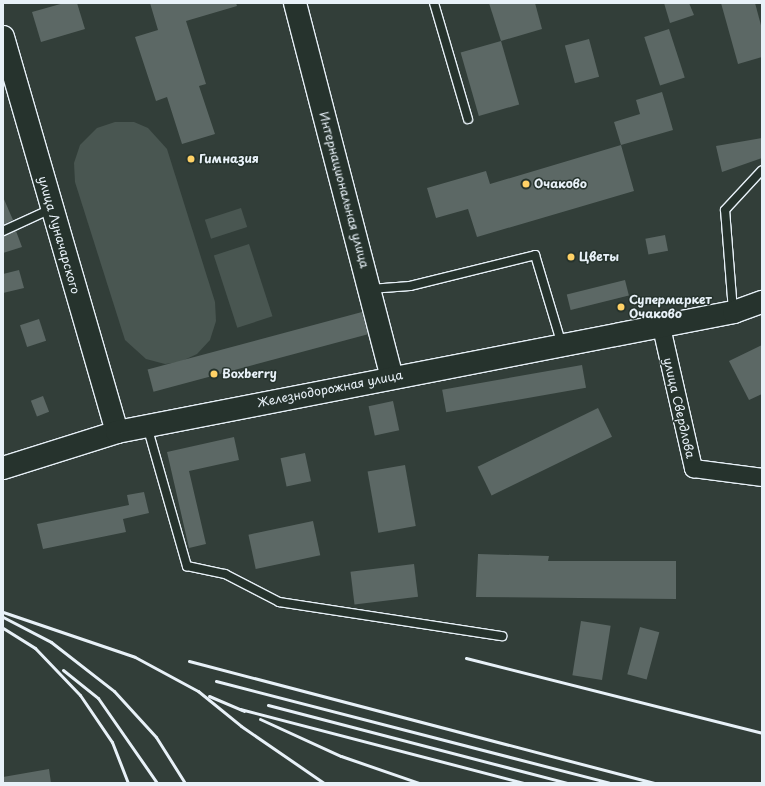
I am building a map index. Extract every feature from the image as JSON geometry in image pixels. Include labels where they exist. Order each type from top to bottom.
[{"type":"street","name":"Интернациональная улица","points":[[295,3],[374,288]]},
{"type":"street","name":"Интернациональная улица","points":[[306,3],[396,376]]},
{"type":"street","name":"улица Луначарского","points":[[3,38],[51,209],[117,432]]},
{"type":"street","name":"Железнодорожная улица","points":[[3,468],[117,432],[396,376],[661,327],[734,312],[762,302]]},
{"type":"street","name":"улица Свердлова","points":[[661,327],[693,468],[762,477]]},
{"type":"lane","points":[[434,3],[468,119]]},
{"type":"lane","points":[[734,312],[726,210],[762,170]]},
{"type":"lane","points":[[3,231],[51,209]]},
{"type":"lane","points":[[374,288],[410,286],[535,255],[562,346]]},
{"type":"lane","points":[[147,426],[187,566],[225,574],[279,602],[502,636]]},
{"type":"shaded area","points":[[115,122],[134,122],[148,128],[167,149],[215,302],[216,321],[210,340],[197,354],[180,362],[165,364],[146,359],[125,340],[75,182],[74,163],[80,145],[97,128]]},
{"type":"shaded area","points":[[241,208],[247,227],[211,239],[205,220]]},
{"type":"shaded area","points":[[249,244],[272,316],[237,328],[214,255]]},
{"type":"building","points":[[64,3],[77,3],[85,29],[41,42],[32,12]]},
{"type":"building","points":[[150,3],[236,3],[237,6],[186,21],[206,84],[199,86],[215,134],[182,144],[167,97],[156,101],[135,37],[158,30]]},
{"type":"building","points":[[489,3],[535,3],[542,29],[501,41]]},
{"type":"building","points":[[664,3],[689,3],[694,15],[670,23]]},
{"type":"building","points":[[721,3],[755,3],[762,29],[762,57],[738,64]]},
{"type":"building","points":[[669,29],[685,78],[660,86],[644,37]]},
{"type":"building","points":[[589,39],[599,77],[575,83],[565,45]]},
{"type":"building","points":[[501,41],[519,104],[479,116],[461,53]]},
{"type":"building","points":[[662,92],[673,130],[621,145],[614,122],[640,114],[636,100]]},
{"type":"building","points":[[762,138],[762,158],[722,172],[716,146]]},
{"type":"building","points":[[621,145],[634,191],[477,237],[468,209],[436,218],[427,188],[486,171],[490,184]]},
{"type":"building","points":[[3,197],[13,220],[3,225]]},
{"type":"building","points":[[16,231],[22,247],[3,253],[3,236]]},
{"type":"building","points":[[665,235],[668,251],[648,255],[645,239]]},
{"type":"building","points":[[19,270],[24,288],[3,293],[3,274]]},
{"type":"building","points":[[625,280],[629,296],[571,310],[567,295]]},
{"type":"building","points":[[362,312],[368,334],[154,392],[148,369]]},
{"type":"building","points":[[39,319],[46,341],[27,347],[20,325]]},
{"type":"building","points":[[762,345],[762,394],[749,400],[729,361]]},
{"type":"building","points":[[582,365],[586,388],[446,412],[442,390]]},
{"type":"building","points":[[43,396],[49,412],[37,417],[31,401]]},
{"type":"building","points":[[393,401],[399,430],[375,436],[369,406]]},
{"type":"building","points":[[598,408],[612,437],[492,496],[478,467]]},
{"type":"building","points":[[234,437],[239,460],[189,471],[206,544],[189,548],[167,452]]},
{"type":"building","points":[[305,453],[311,481],[287,487],[281,458]]},
{"type":"building","points":[[405,465],[416,526],[378,533],[368,472]]},
{"type":"building","points":[[144,492],[149,513],[123,519],[126,532],[43,549],[37,524],[129,505],[127,495]]},
{"type":"building","points":[[313,521],[320,555],[256,569],[248,535]]},
{"type":"building","points":[[478,554],[549,556],[548,561],[676,561],[676,599],[476,597]]},
{"type":"building","points":[[414,564],[418,597],[354,605],[350,572]]},
{"type":"building","points":[[581,621],[611,626],[602,680],[572,675]]},
{"type":"building","points":[[640,627],[659,632],[647,680],[627,674]]},
{"type":"building","points":[[49,769],[51,783],[3,783],[3,777]]},
{"type":"railway","points":[[3,612],[135,657],[198,691],[241,726],[324,783]]},
{"type":"railway","points":[[3,617],[51,642],[114,691],[156,737],[185,783]]},
{"type":"railway","points":[[3,628],[35,648],[80,695],[112,742],[128,783]]},
{"type":"railway","points":[[466,658],[762,733]]},
{"type":"railway","points":[[189,661],[654,783]]},
{"type":"railway","points":[[63,670],[98,698],[157,783]]},
{"type":"railway","points":[[216,681],[609,783]]},
{"type":"railway","points":[[209,696],[244,711]]},
{"type":"railway","points":[[268,705],[567,783]]},
{"type":"railway","points":[[240,709],[524,783]]},
{"type":"railway","points":[[260,719],[341,756],[419,783]]},
{"type":"place","name":"Гимназия","points":[[191,159]]},
{"type":"place","name":"Очаково","points":[[526,184]]},
{"type":"place","name":"Цветы","points":[[571,257]]},
{"type":"place","name":"Супермаркет Очаково","points":[[621,307]]},
{"type":"place","name":"Boxberry","points":[[214,374]]}]
